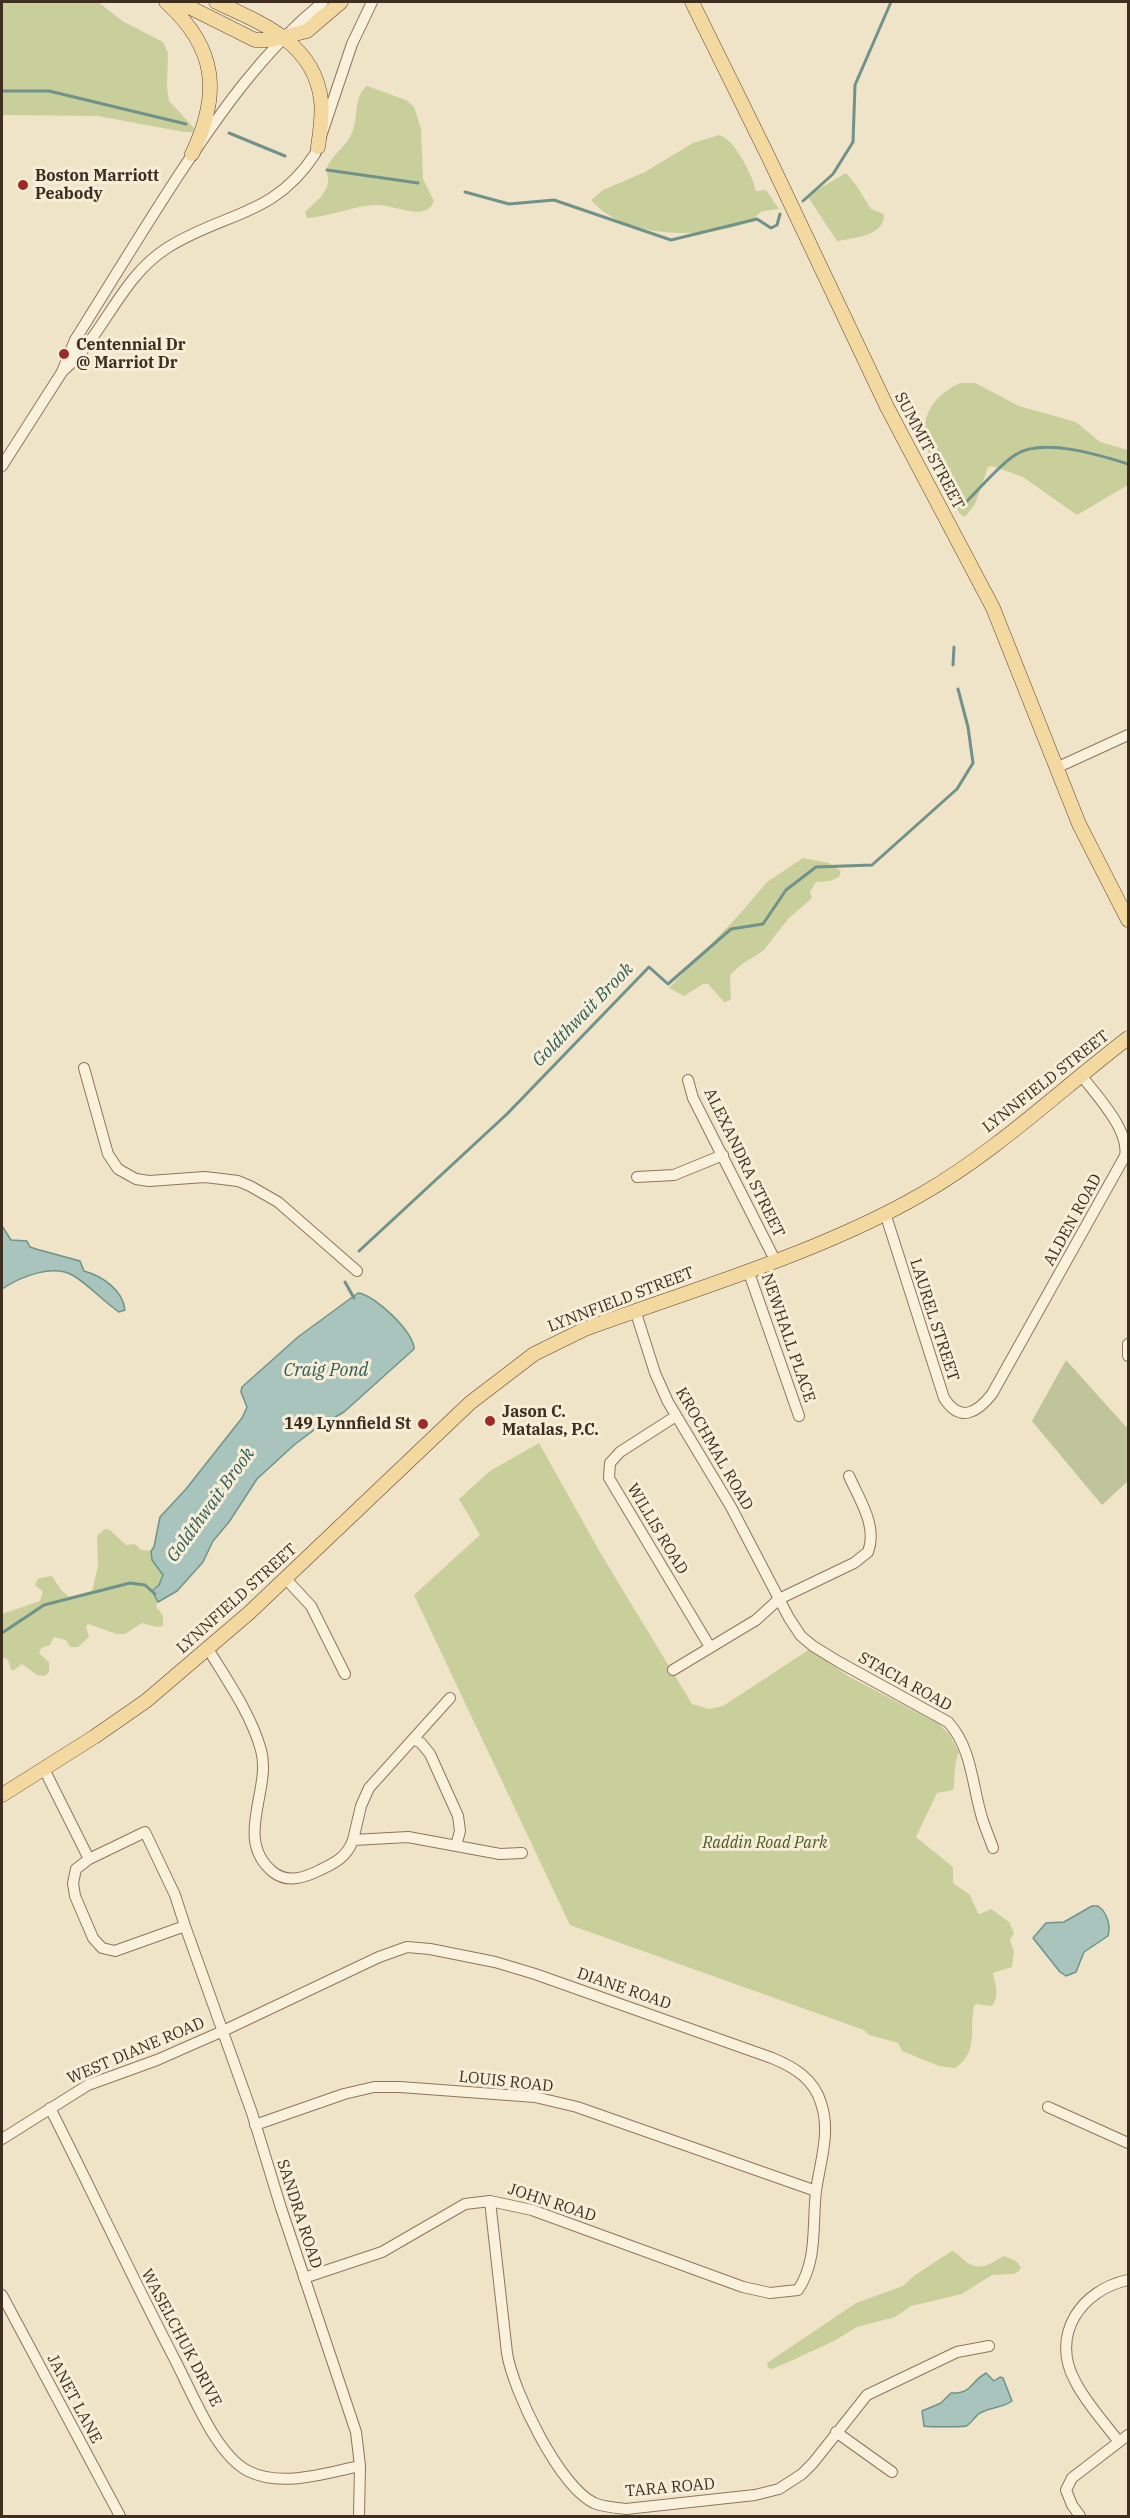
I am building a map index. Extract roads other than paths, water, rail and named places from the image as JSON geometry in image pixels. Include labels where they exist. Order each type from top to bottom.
[{"type":"main road","points":[[166,2],[196,36],[203,51],[211,83],[207,121],[192,154]]},
{"type":"main road","points":[[179,2],[255,40],[264,41],[307,31],[341,2]]},
{"type":"main road","points":[[216,2],[284,36],[300,51],[316,78],[321,102],[318,147]]},
{"type":"main road","name":"SUMMIT STREET","points":[[692,2],[887,407],[993,608],[1085,838],[1128,920]]},
{"type":"main road","name":"LYNNFIELD STREET","points":[[2,1795],[113,1725],[208,1649],[470,1403],[493,1384],[551,1345],[635,1310],[776,1260],[919,1196],[966,1166],[1128,1038]]},
{"type":"street","points":[[2,466],[62,372],[75,340],[192,154],[245,80],[284,36],[323,2]]},
{"type":"street","points":[[62,372],[78,358],[117,299],[143,267],[167,248],[182,240],[261,206],[278,196],[306,168],[318,147],[352,44],[372,2]]},
{"type":"street","points":[[1056,768],[1128,735]]},
{"type":"street","points":[[84,1068],[108,1154],[118,1169],[136,1179],[149,1181],[205,1178],[238,1181],[250,1186],[278,1202],[357,1271]]},
{"type":"street","name":"ALDEN ROAD","points":[[999,1382],[1125,1156],[1127,1148],[1123,1133],[1081,1075]]},
{"type":"street","name":"ALEXANDRA STREET","points":[[688,1080],[693,1098],[776,1260]]},
{"type":"street","points":[[637,1177],[674,1175],[723,1155]]},
{"type":"street","name":"LAUREL STREET","points":[[885,1213],[927,1350],[948,1406],[963,1413],[972,1412],[984,1404],[999,1382]]},
{"type":"street","name":"NEWHALL PLACE","points":[[748,1270],[799,1416]]},
{"type":"street","name":"KROCHMAL ROAD","points":[[635,1310],[655,1373],[676,1416],[731,1507],[780,1599]]},
{"type":"street","points":[[1128,1344],[1128,1356]]},
{"type":"street","name":"WILLIS ROAD","points":[[676,1416],[615,1457],[609,1470],[609,1478],[710,1647]]},
{"type":"street","points":[[673,1670],[756,1620],[780,1599],[854,1563],[868,1552],[872,1538],[869,1521],[849,1476]]},
{"type":"street","points":[[285,1578],[311,1606],[345,1674]]},
{"type":"street","name":"STACIA ROAD","points":[[780,1599],[795,1627],[813,1646],[875,1683],[948,1722],[957,1731],[966,1752],[983,1821],[993,1848]]},
{"type":"street","points":[[208,1649],[235,1694],[260,1748],[262,1776],[254,1825],[256,1847],[265,1863],[278,1876],[296,1879],[345,1856],[353,1840],[364,1796],[450,1698]]},
{"type":"street","points":[[413,1739],[421,1743],[430,1754],[458,1816],[460,1831],[456,1846]]},
{"type":"street","points":[[44,1769],[88,1859],[76,1869],[73,1883],[75,1896],[93,1938],[102,1948],[115,1951],[185,1926]]},
{"type":"street","name":"SANDRA ROAD","points":[[88,1859],[145,1832],[175,1895],[255,2125],[356,2432],[360,2466],[359,2517]]},
{"type":"street","points":[[353,1840],[408,1837],[500,1854],[522,1853]]},
{"type":"street","name":"DIANE ROAD","points":[[223,2031],[348,1971],[407,1947],[430,1949],[495,1962],[536,1974],[787,2064],[801,2073],[816,2091],[824,2114],[825,2137],[816,2191],[812,2252],[804,2280],[798,2290]]},
{"type":"street","name":"WEST DIANE ROAD","points":[[2,2139],[88,2085],[157,2060],[223,2031]]},
{"type":"street","name":"LOUIS ROAD","points":[[255,2125],[344,2094],[374,2087],[535,2097],[577,2107],[816,2191]]},
{"type":"street","points":[[1048,2107],[1128,2144]]},
{"type":"street","name":"WASELCHUK DRIVE","points":[[50,2108],[136,2287],[211,2429],[231,2458],[249,2472],[270,2478],[307,2477],[360,2466]]},
{"type":"street","name":"JOHN ROAD","points":[[304,2278],[382,2252],[459,2207],[477,2201],[490,2201],[532,2210],[743,2287],[770,2293],[798,2290]]},
{"type":"street","name":"TARA ROAD","points":[[490,2201],[507,2353],[512,2375],[558,2467],[570,2484],[594,2503],[626,2509],[767,2493],[779,2489],[802,2474],[857,2405],[876,2390],[957,2352],[989,2346]]},
{"type":"street","points":[[1119,2442],[1075,2382],[1068,2363],[1067,2343],[1071,2324],[1081,2307],[1095,2293],[1113,2283],[1128,2280]]},
{"type":"street","name":"JANET LANE","points":[[2,2295],[120,2517]]},
{"type":"street","points":[[836,2432],[892,2472]]},
{"type":"street","points":[[1080,2517],[1066,2490],[1072,2478],[1128,2434]]},
{"type":"water","points":[[2,1226],[11,1240],[27,1241],[30,1247],[80,1261],[84,1271],[98,1276],[116,1290],[125,1310],[119,1312],[80,1280],[66,1272],[37,1273],[2,1289]]},
{"type":"water","name":"Craig Pond","points":[[358,1293],[374,1300],[392,1315],[408,1334],[414,1349],[344,1412],[318,1427],[294,1445],[257,1479],[229,1522],[213,1541],[203,1562],[177,1591],[158,1602],[152,1591],[159,1585],[163,1575],[152,1560],[151,1551],[154,1547],[160,1517],[186,1489],[242,1418],[247,1407],[241,1392],[242,1387],[298,1337]]},
{"type":"water","points":[[1092,1906],[1098,1906],[1106,1915],[1108,1936],[1084,1952],[1076,1972],[1066,1976],[1060,1972],[1033,1938],[1046,1923],[1064,1922]]},
{"type":"water","points":[[986,2373],[994,2381],[1000,2377],[1003,2378],[1012,2401],[980,2413],[966,2426],[924,2426],[922,2411],[941,2403],[951,2393],[963,2392]]},
{"type":"waterway","points":[[803,201],[833,174],[853,142],[855,85],[891,2]]},
{"type":"waterway","points":[[2,91],[49,91],[186,124]]},
{"type":"waterway","points":[[229,133],[285,156]]},
{"type":"waterway","points":[[327,170],[418,183]]},
{"type":"waterway","points":[[465,192],[509,204],[554,200],[671,240],[757,219],[771,228],[777,225],[780,214]]},
{"type":"waterway","name":"Goldthwait Brook","points":[[961,507],[1002,465],[1026,450],[1071,449],[1128,464]]},
{"type":"waterway","name":"Goldthwait Brook","points":[[953,665],[954,647]]},
{"type":"waterway","name":"Goldthwait Brook","points":[[359,1251],[507,1114],[649,967],[668,984],[731,929],[763,924],[786,890],[816,867],[872,865],[957,789],[973,763],[968,727],[958,689]]},
{"type":"waterway","name":"Goldthwait Brook","points":[[345,1282],[354,1298]]},
{"type":"waterway","name":"Goldthwait Brook","points":[[2,1633],[44,1605],[130,1583],[145,1585],[155,1594]]},
{"type":"place","name":"Boston Marriott Peabody","points":[[23,185]]},
{"type":"place","name":"Centennial Dr @ Marriot Dr","points":[[64,354]]},
{"type":"place","name":"Jason C. Matalas, P.C.","points":[[490,1421]]},
{"type":"place","name":"149 Lynnfield St","points":[[423,1424]]},
{"type":"park label","name":"Raddin Road Park","points":[[765,1843]]}]
